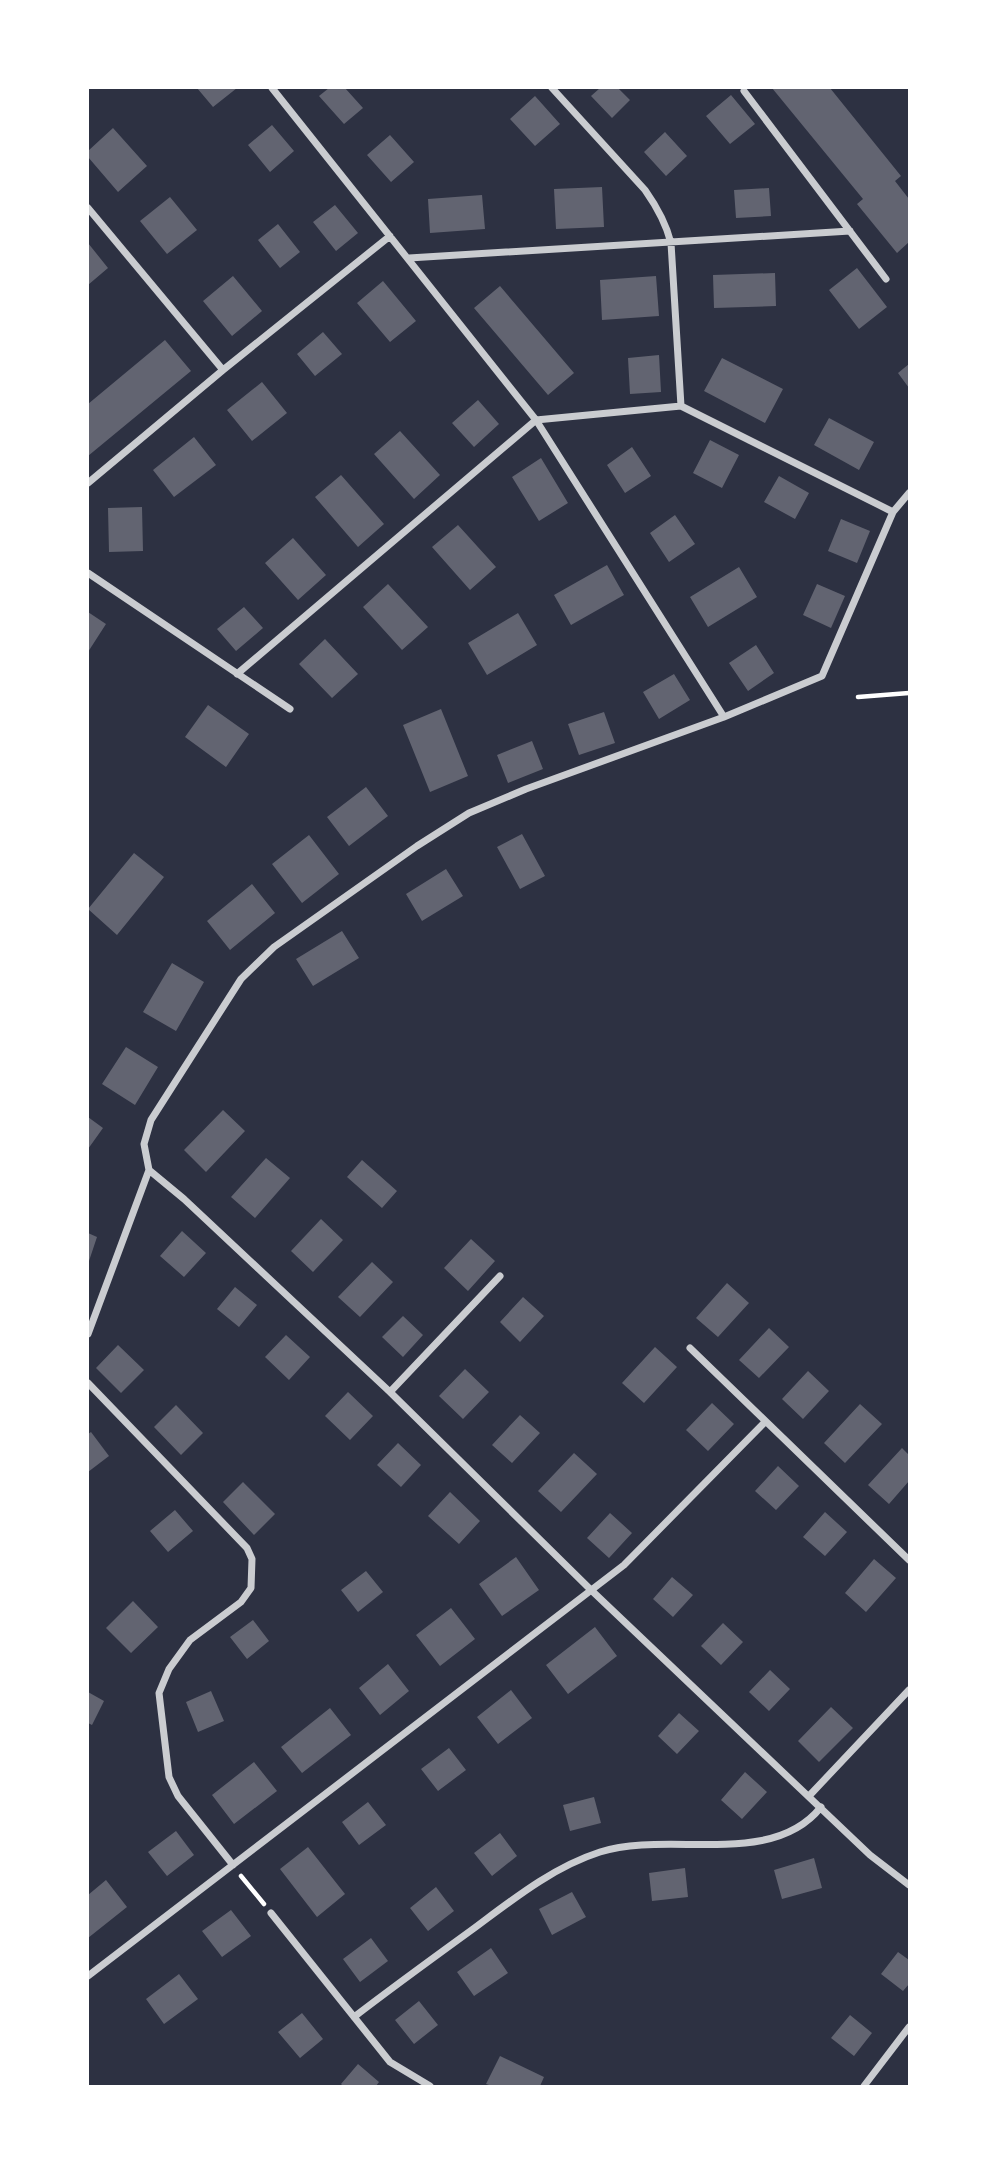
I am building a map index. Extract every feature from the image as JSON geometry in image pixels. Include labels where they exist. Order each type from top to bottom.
[{"type":"street","points":[[272,88],[536,420],[724,717]]},
{"type":"street","points":[[552,88],[645,190],[661,215],[671,243],[681,406]]},
{"type":"street","points":[[744,92],[886,279]]},
{"type":"street","points":[[88,208],[223,370]]},
{"type":"street","points":[[409,258],[850,231]]},
{"type":"street","points":[[88,483],[390,236]]},
{"type":"street","points":[[237,674],[536,420],[681,406],[893,512]]},
{"type":"street","points":[[88,1334],[149,1170],[144,1144],[151,1120],[241,979],[274,947],[417,846],[469,813],[526,789],[724,717],[822,676],[893,512],[909,494]]},
{"type":"street","points":[[88,573],[289,709]]},
{"type":"street","points":[[149,1170],[184,1199],[390,1392],[590,1589],[870,1855],[909,1885]]},
{"type":"street","points":[[390,1392],[499,1276]]},
{"type":"street","points":[[691,1348],[909,1560]]},
{"type":"street","points":[[88,1383],[238,1538],[252,1559],[251,1588],[241,1602],[190,1640],[169,1670],[159,1693],[169,1777],[178,1796],[233,1865]]},
{"type":"street","points":[[88,1976],[624,1565],[765,1422]]},
{"type":"street","points":[[809,1796],[909,1690]]},
{"type":"street","points":[[354,2017],[523,1892],[567,1865],[600,1852],[630,1845],[765,1841],[801,1828],[821,1807]]},
{"type":"street","points":[[271,1913],[390,2062],[430,2087]]},
{"type":"street","points":[[864,2087],[909,2027]]},
{"type":"path","points":[[858,697],[909,692]]},
{"type":"path","points":[[233,1865],[271,1913]]},
{"type":"building","points":[[197,88],[237,88],[213,107]]},
{"type":"building","points":[[329,88],[345,88],[363,108],[344,124],[319,96]]},
{"type":"building","points":[[600,88],[618,88],[630,100],[612,118],[591,96]]},
{"type":"building","points":[[772,88],[830,88],[901,176],[895,181],[909,199],[909,242],[897,253],[857,204],[863,199]]},
{"type":"building","points":[[731,95],[755,124],[730,144],[706,116]]},
{"type":"building","points":[[535,96],[560,124],[535,146],[510,119]]},
{"type":"building","points":[[272,125],[294,151],[270,172],[248,145]]},
{"type":"building","points":[[113,128],[147,166],[118,192],[88,157],[88,151]]},
{"type":"building","points":[[665,132],[687,156],[666,176],[644,152]]},
{"type":"building","points":[[390,135],[414,162],[391,182],[367,155]]},
{"type":"building","points":[[602,187],[604,227],[556,229],[554,189]]},
{"type":"building","points":[[769,188],[771,216],[736,218],[734,190]]},
{"type":"building","points":[[482,195],[485,229],[430,233],[428,199]]},
{"type":"building","points":[[170,197],[197,230],[167,254],[140,221]]},
{"type":"building","points":[[335,205],[358,233],[336,251],[313,222]]},
{"type":"building","points":[[278,224],[300,252],[280,268],[258,240]]},
{"type":"building","points":[[88,243],[108,268],[88,285]]},
{"type":"building","points":[[857,268],[887,307],[859,329],[829,290]]},
{"type":"building","points":[[775,273],[776,306],[714,308],[713,275]]},
{"type":"building","points":[[233,276],[262,311],[232,336],[203,301]]},
{"type":"building","points":[[656,276],[659,316],[602,320],[600,280]]},
{"type":"building","points":[[383,281],[416,321],[390,342],[357,303]]},
{"type":"building","points":[[500,286],[574,373],[548,395],[474,308]]},
{"type":"building","points":[[323,332],[342,354],[315,376],[297,354]]},
{"type":"building","points":[[165,340],[191,371],[88,456],[88,404]]},
{"type":"building","points":[[659,355],[661,392],[630,394],[628,358]]},
{"type":"building","points":[[722,358],[783,389],[765,423],[704,391]]},
{"type":"building","points":[[909,364],[909,388],[898,373]]},
{"type":"building","points":[[262,382],[287,413],[252,441],[227,410]]},
{"type":"building","points":[[478,400],[499,424],[474,447],[452,423]]},
{"type":"building","points":[[829,418],[874,442],[859,470],[814,445]]},
{"type":"building","points":[[400,431],[440,475],[414,499],[374,454]]},
{"type":"building","points":[[194,437],[216,465],[174,497],[153,470]]},
{"type":"building","points":[[710,440],[739,455],[722,488],[693,473]]},
{"type":"building","points":[[632,447],[651,476],[625,493],[607,465]]},
{"type":"building","points":[[541,458],[568,503],[539,521],[512,477]]},
{"type":"building","points":[[341,475],[384,524],[358,547],[315,497]]},
{"type":"building","points":[[779,476],[809,493],[795,519],[764,502]]},
{"type":"building","points":[[142,507],[143,551],[109,552],[108,508]]},
{"type":"building","points":[[675,515],[695,544],[669,562],[650,533]]},
{"type":"building","points":[[841,519],[870,531],[857,563],[828,551]]},
{"type":"building","points":[[458,525],[496,567],[470,590],[432,547]]},
{"type":"building","points":[[293,538],[326,575],[298,600],[265,563]]},
{"type":"building","points":[[607,565],[624,595],[571,625],[554,595]]},
{"type":"building","points":[[739,567],[757,597],[708,627],[690,597]]},
{"type":"building","points":[[388,584],[428,627],[402,650],[363,607]]},
{"type":"building","points":[[817,584],[845,596],[831,628],[803,615]]},
{"type":"building","points":[[244,607],[263,628],[236,651],[217,629]]},
{"type":"building","points":[[88,612],[106,624],[88,652]]},
{"type":"building","points":[[518,613],[537,645],[487,675],[468,643]]},
{"type":"building","points":[[325,639],[358,674],[332,698],[299,664]]},
{"type":"building","points":[[756,645],[774,673],[748,691],[729,663]]},
{"type":"building","points":[[674,674],[690,700],[659,719],[643,692]]},
{"type":"building","points":[[208,705],[249,734],[226,767],[185,737]]},
{"type":"building","points":[[441,709],[468,776],[430,792],[403,725]]},
{"type":"building","points":[[604,712],[615,743],[579,755],[568,724]]},
{"type":"building","points":[[532,741],[543,769],[508,783],[497,755]]},
{"type":"building","points":[[366,787],[388,816],[349,846],[327,817]]},
{"type":"building","points":[[522,834],[545,876],[520,889],[497,847]]},
{"type":"building","points":[[309,835],[339,874],[302,903],[272,864]]},
{"type":"building","points":[[134,853],[164,877],[117,935],[88,909]]},
{"type":"building","points":[[446,869],[463,896],[422,921],[406,894]]},
{"type":"building","points":[[252,884],[275,913],[230,950],[207,921]]},
{"type":"building","points":[[342,931],[359,958],[313,986],[296,959]]},
{"type":"building","points":[[172,963],[204,982],[176,1031],[143,1012]]},
{"type":"building","points":[[126,1047],[158,1067],[135,1105],[102,1084]]},
{"type":"building","points":[[223,1110],[245,1131],[206,1172],[184,1150]]},
{"type":"building","points":[[88,1117],[103,1128],[88,1149]]},
{"type":"building","points":[[266,1158],[290,1178],[255,1218],[231,1197]]},
{"type":"building","points":[[362,1160],[397,1191],[382,1208],[347,1177]]},
{"type":"building","points":[[321,1219],[343,1240],[313,1272],[291,1251]]},
{"type":"building","points":[[182,1231],[206,1253],[184,1277],[160,1256]]},
{"type":"building","points":[[88,1233],[97,1237],[88,1264]]},
{"type":"building","points":[[471,1239],[495,1261],[468,1291],[444,1268]]},
{"type":"building","points":[[372,1262],[393,1282],[360,1317],[338,1297]]},
{"type":"building","points":[[727,1283],[749,1303],[718,1337],[696,1318]]},
{"type":"building","points":[[235,1287],[257,1305],[239,1327],[217,1309]]},
{"type":"building","points":[[523,1297],[544,1316],[520,1342],[500,1322]]},
{"type":"building","points":[[403,1316],[423,1335],[403,1357],[382,1337]]},
{"type":"building","points":[[769,1328],[789,1347],[759,1378],[739,1360]]},
{"type":"building","points":[[286,1335],[310,1357],[289,1380],[265,1357]]},
{"type":"building","points":[[118,1345],[144,1370],[121,1393],[96,1368]]},
{"type":"building","points":[[655,1347],[677,1367],[644,1403],[622,1383]]},
{"type":"building","points":[[465,1369],[489,1392],[463,1419],[439,1396]]},
{"type":"building","points":[[808,1371],[829,1391],[803,1419],[782,1399]]},
{"type":"building","points":[[348,1392],[373,1416],[350,1440],[325,1416]]},
{"type":"building","points":[[712,1403],[734,1424],[708,1451],[686,1430]]},
{"type":"building","points":[[860,1404],[882,1424],[845,1463],[824,1443]]},
{"type":"building","points":[[176,1405],[203,1433],[181,1455],[154,1427]]},
{"type":"building","points":[[520,1415],[540,1433],[512,1463],[492,1445]]},
{"type":"building","points":[[91,1432],[109,1456],[88,1472],[88,1434]]},
{"type":"building","points":[[398,1443],[421,1465],[401,1487],[377,1465]]},
{"type":"building","points":[[902,1448],[909,1455],[909,1481],[889,1504],[868,1485]]},
{"type":"building","points":[[574,1453],[597,1474],[561,1512],[538,1491]]},
{"type":"building","points":[[778,1466],[799,1486],[776,1510],[755,1491]]},
{"type":"building","points":[[243,1482],[275,1514],[254,1535],[223,1502]]},
{"type":"building","points":[[450,1492],[480,1521],[459,1544],[428,1516]]},
{"type":"building","points":[[175,1510],[193,1531],[168,1552],[150,1531]]},
{"type":"building","points":[[825,1512],[847,1532],[825,1556],[803,1537]]},
{"type":"building","points":[[610,1513],[632,1533],[609,1558],[587,1538]]},
{"type":"building","points":[[516,1557],[539,1590],[502,1616],[479,1584]]},
{"type":"building","points":[[874,1559],[896,1578],[866,1612],[845,1593]]},
{"type":"building","points":[[366,1571],[383,1592],[358,1612],[341,1590]]},
{"type":"building","points":[[672,1577],[693,1595],[673,1617],[653,1599]]},
{"type":"building","points":[[133,1601],[158,1627],[131,1653],[106,1628]]},
{"type":"building","points":[[451,1608],[475,1639],[440,1666],[416,1635]]},
{"type":"building","points":[[253,1620],[269,1641],[247,1659],[230,1637]]},
{"type":"building","points":[[723,1623],[743,1642],[721,1665],[701,1646]]},
{"type":"building","points":[[595,1627],[617,1656],[568,1694],[546,1665]]},
{"type":"building","points":[[388,1664],[409,1691],[380,1715],[359,1688]]},
{"type":"building","points":[[770,1670],[790,1689],[769,1711],[749,1692]]},
{"type":"building","points":[[511,1690],[532,1718],[498,1744],[477,1717]]},
{"type":"building","points":[[211,1691],[224,1721],[198,1732],[186,1702]]},
{"type":"building","points":[[88,1692],[104,1701],[92,1725],[88,1723]]},
{"type":"building","points":[[831,1707],[853,1728],[819,1762],[798,1741]]},
{"type":"building","points":[[330,1708],[351,1735],[302,1773],[281,1747]]},
{"type":"building","points":[[679,1713],[699,1731],[677,1754],[658,1736]]},
{"type":"building","points":[[449,1748],[466,1770],[438,1791],[421,1769]]},
{"type":"building","points":[[254,1762],[277,1791],[234,1824],[212,1795]]},
{"type":"building","points":[[745,1772],[767,1792],[742,1819],[721,1800]]},
{"type":"building","points":[[594,1797],[601,1823],[570,1831],[563,1805]]},
{"type":"building","points":[[368,1802],[386,1825],[359,1845],[342,1822]]},
{"type":"building","points":[[176,1831],[194,1855],[167,1876],[148,1852]]},
{"type":"building","points":[[500,1833],[517,1856],[492,1876],[474,1853]]},
{"type":"building","points":[[308,1847],[345,1894],[317,1917],[280,1869]]},
{"type":"building","points":[[814,1858],[822,1888],[782,1899],[774,1870]]},
{"type":"building","points":[[685,1868],[688,1897],[652,1901],[649,1873]]},
{"type":"building","points":[[106,1880],[127,1907],[88,1938],[88,1895]]},
{"type":"building","points":[[436,1887],[454,1911],[428,1931],[410,1908]]},
{"type":"building","points":[[572,1892],[586,1917],[552,1935],[539,1909]]},
{"type":"building","points":[[231,1910],[251,1936],[222,1957],[202,1931]]},
{"type":"building","points":[[371,1938],[388,1961],[360,1982],[343,1959]]},
{"type":"building","points":[[491,1948],[508,1973],[474,1996],[457,1972]]},
{"type":"building","points":[[898,1952],[909,1960],[909,1984],[903,1991],[881,1974]]},
{"type":"building","points":[[179,1974],[198,1999],[164,2024],[146,1999]]},
{"type":"building","points":[[419,2001],[438,2025],[414,2044],[395,2020]]},
{"type":"building","points":[[302,2013],[323,2039],[300,2058],[278,2032]]},
{"type":"building","points":[[850,2015],[872,2033],[854,2056],[831,2038]]},
{"type":"building","points":[[500,2056],[544,2077],[540,2086],[486,2084]]},
{"type":"building","points":[[358,2064],[379,2082],[376,2086],[341,2084]]}]
